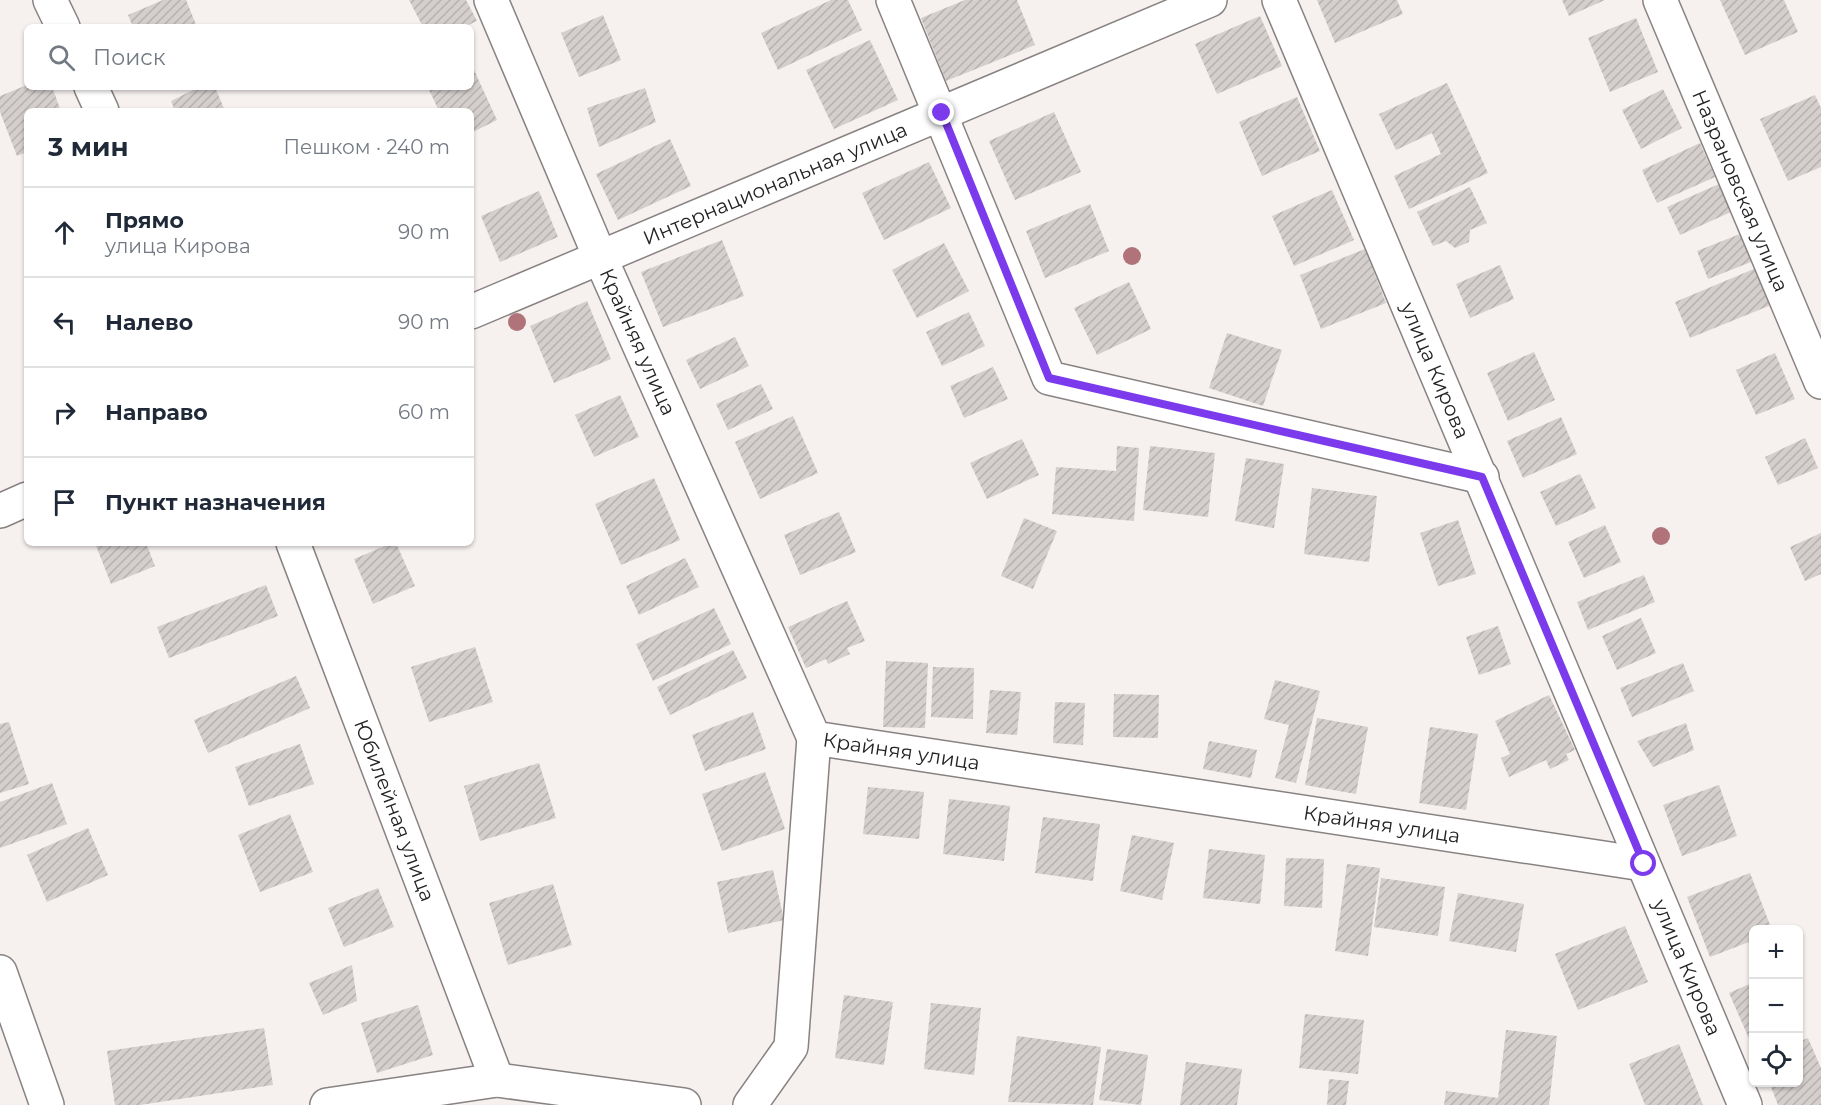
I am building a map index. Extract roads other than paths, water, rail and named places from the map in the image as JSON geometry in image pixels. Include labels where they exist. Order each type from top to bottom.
[{"type":"street","points":[[50,0],[62,24]]},
{"type":"street","name":"Крайняя улица","points":[[491,0],[600,257],[814,738],[1644,864]]},
{"type":"street","points":[[893,0],[942,113],[1049,378],[1482,477]]},
{"type":"street","name":"Интернациональная улица","points":[[474,311],[1210,0]]},
{"type":"street","name":"улица Кирова","points":[[1280,0],[1745,1105]]},
{"type":"street","name":"Назрановская улица","points":[[1660,0],[1821,382]]},
{"type":"street","points":[[92,90],[101,108]]},
{"type":"street","points":[[0,511],[24,501]]},
{"type":"street","name":"Юбилейная улица","points":[[294,546],[496,1080]]},
{"type":"street","points":[[750,1105],[791,1047],[814,738]]},
{"type":"street","points":[[0,972],[47,1105]]},
{"type":"street","points":[[327,1105],[496,1080],[684,1105]]}]
